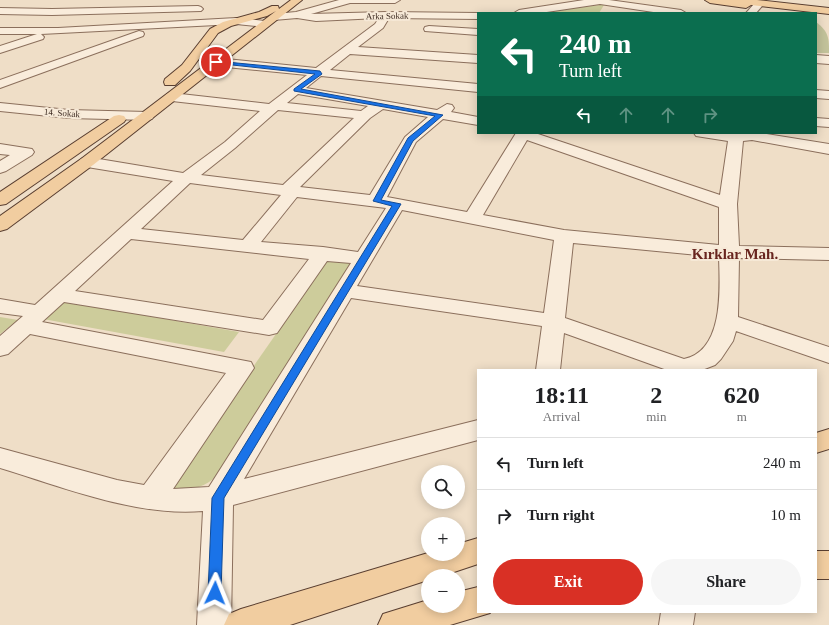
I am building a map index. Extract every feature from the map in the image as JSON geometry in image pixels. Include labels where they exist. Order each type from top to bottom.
[{"type":"main road","points":[[0,200],[105,129],[179,75],[192,61],[211,34],[220,27],[263,14],[287,0]]},
{"type":"main road","points":[[0,225],[87,162],[297,0]]},
{"type":"main road","points":[[710,0],[754,10],[783,12]]},
{"type":"main road","points":[[732,0],[829,11]]},
{"type":"main road","points":[[772,5],[829,1]]},
{"type":"main road","points":[[817,19],[829,21]]},
{"type":"main road","points":[[817,443],[829,439]]},
{"type":"main road","points":[[241,625],[477,551]]},
{"type":"main road","points":[[817,565],[829,565]]},
{"type":"main road","points":[[395,625],[430,620],[477,602]]},
{"type":"street","points":[[25,31],[52,12],[81,0]]},
{"type":"street","points":[[132,10],[151,0]]},
{"type":"street","points":[[0,32],[236,21],[270,21],[351,0],[395,0]]},
{"type":"street","points":[[399,0],[403,15]]},
{"type":"street","points":[[525,12],[593,1],[674,12]]},
{"type":"street","points":[[0,10],[19,2]]},
{"type":"street","points":[[0,10],[52,12],[198,9],[208,3]]},
{"type":"street","points":[[191,24],[198,9]]},
{"type":"street","name":"Arka Sokak","points":[[297,15],[316,18],[477,12]]},
{"type":"street","points":[[0,350],[186,178],[230,145],[274,107],[380,26],[386,15]]},
{"type":"street","points":[[380,26],[395,27]]},
{"type":"street","points":[[417,28],[477,32]]},
{"type":"street","points":[[0,32],[51,34],[148,30],[232,36],[251,35]]},
{"type":"street","points":[[0,84],[148,30]]},
{"type":"street","points":[[0,50],[51,34]]},
{"type":"street","points":[[347,50],[477,58]]},
{"type":"street","points":[[817,59],[829,60]]},
{"type":"street","points":[[216,62],[477,88]]},
{"type":"street","points":[[248,246],[290,190],[365,115],[401,94],[415,82]]},
{"type":"street","points":[[214,625],[218,498],[364,259],[387,203],[410,140],[452,103],[463,86]]},
{"type":"street","points":[[296,90],[477,121]]},
{"type":"street","points":[[817,94],[829,95]]},
{"type":"street","points":[[172,97],[365,115]]},
{"type":"street","name":"14. Sokak","points":[[0,107],[69,114],[147,116]]},
{"type":"street","name":"14. Sokak","points":[[0,114],[70,121],[105,129],[126,131]]},
{"type":"street","points":[[472,219],[522,134]]},
{"type":"street","points":[[526,134],[728,204]]},
{"type":"street","points":[[724,134],[748,135],[829,148]]},
{"type":"street","points":[[344,291],[553,321],[682,367],[698,364],[713,354],[724,335],[727,322],[729,303],[728,204],[748,135]]},
{"type":"street","points":[[0,149],[26,152],[0,168]]},
{"type":"street","points":[[87,162],[186,178],[387,203],[564,236],[729,252],[829,254]]},
{"type":"street","points":[[127,233],[323,253],[364,259]]},
{"type":"street","points":[[548,369],[564,236]]},
{"type":"street","points":[[59,295],[268,328],[323,253]]},
{"type":"street","points":[[0,306],[33,319],[242,368],[151,498]]},
{"type":"street","points":[[727,322],[829,355]]},
{"type":"street","points":[[0,458],[151,498],[182,501],[218,498],[281,480],[477,430]]},
{"type":"street","points":[[676,625],[678,613]]},
{"type":"shaded area","points":[[599,5],[604,5],[600,12],[547,12]]},
{"type":"shaded area","points":[[329,258],[347,262],[352,265],[221,473],[210,482],[197,488],[184,490],[170,486]]},
{"type":"shaded area","points":[[63,301],[239,332],[224,352],[43,319]]},
{"type":"shaded area","points":[[0,317],[18,320],[0,334]]},
{"type":"green space","points":[[817,23],[826,32],[829,43],[829,53],[817,53]]},
{"type":"district","name":"Kırklar Mah.","points":[[735,254]]},
{"type":"route","points":[[215,593],[218,498],[397,204],[376,201],[410,140],[440,115],[296,90],[320,73],[216,62]]}]
